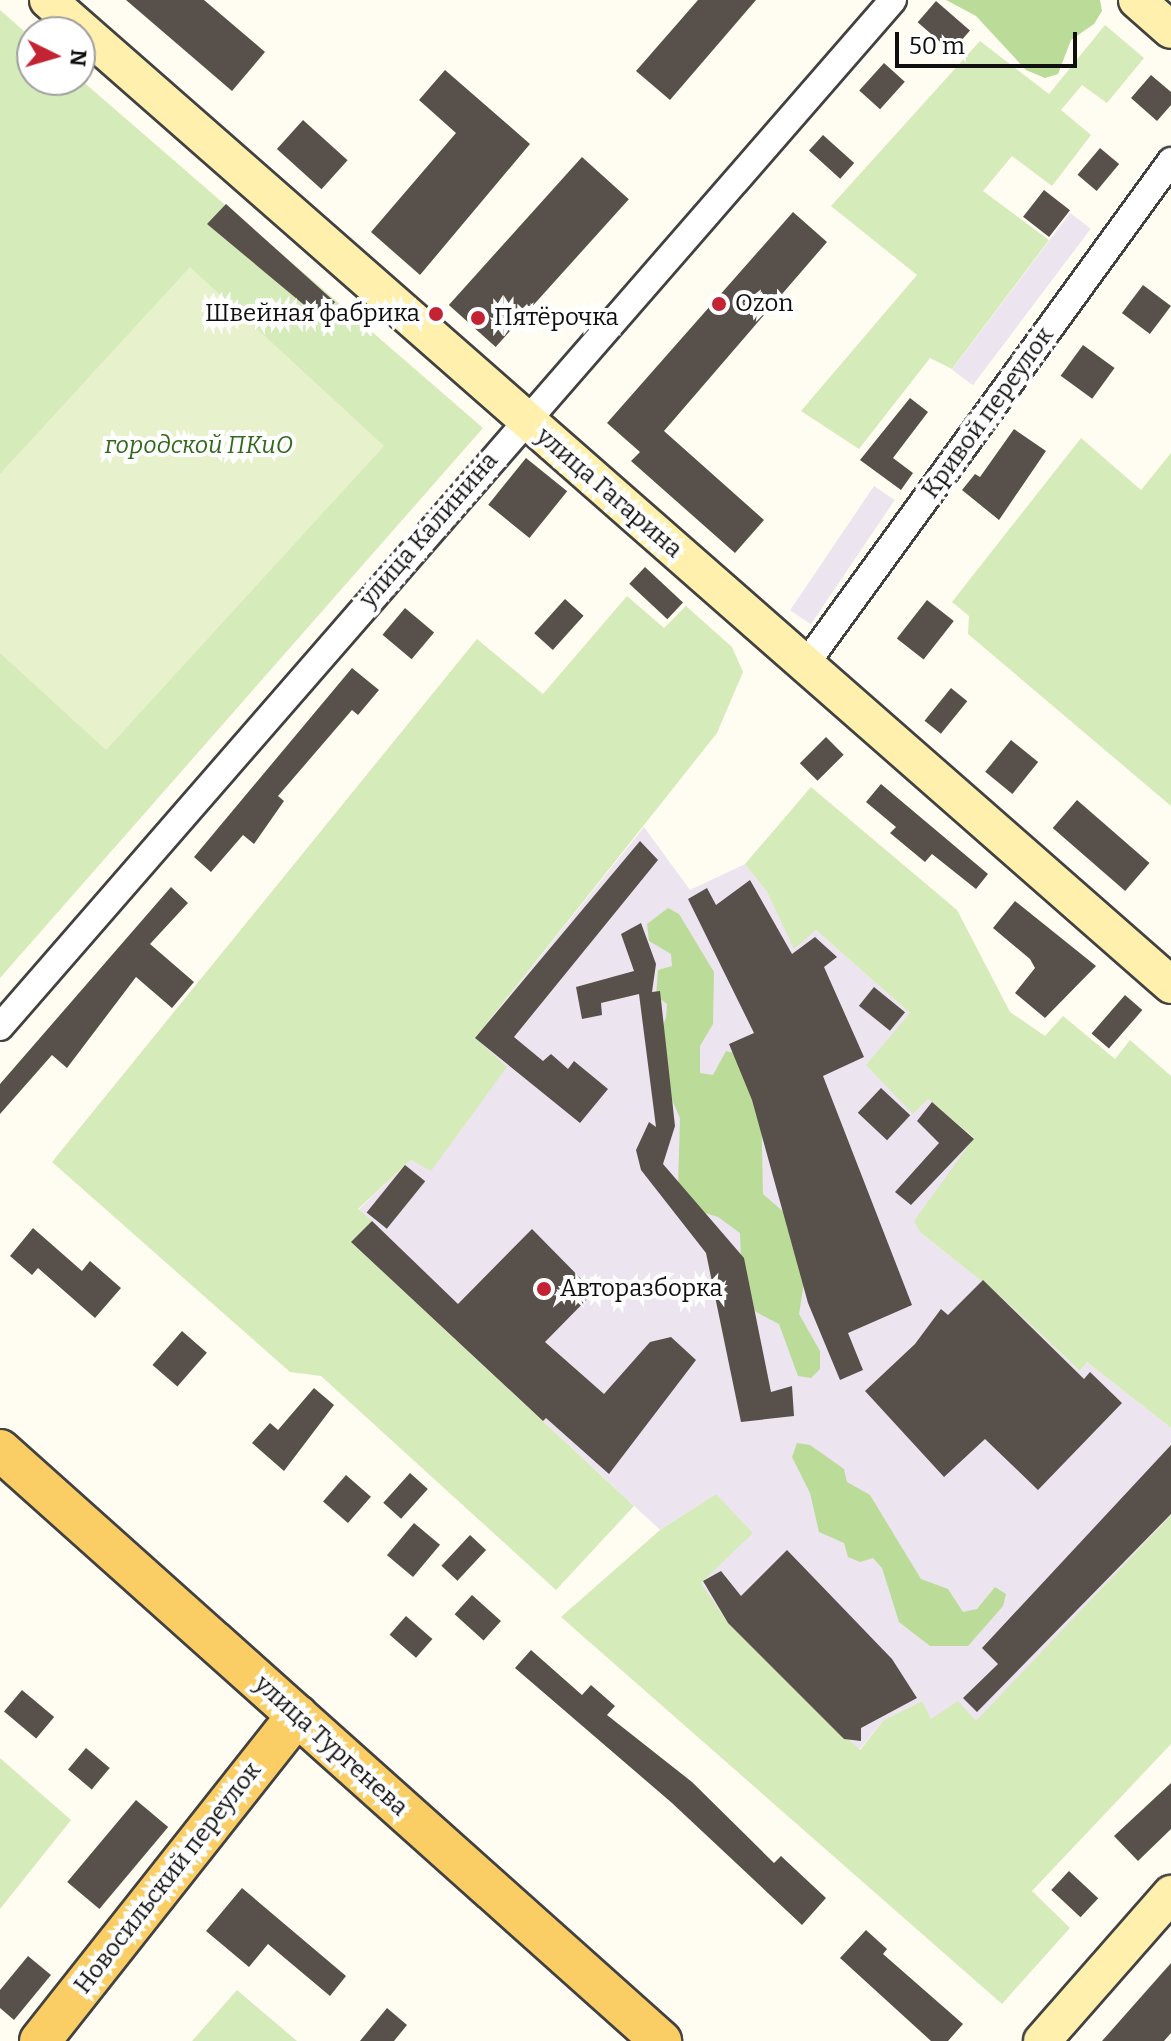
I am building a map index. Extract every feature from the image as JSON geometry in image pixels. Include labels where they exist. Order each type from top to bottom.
[{"type":"main road","name":"улица Тургенева","points":[[0,1450],[661,2041]]},
{"type":"main road","name":"Новосильский переулок","points":[[40,2041],[297,1715]]},
{"type":"street","name":"улица Гагарина","points":[[48,0],[1171,985]]},
{"type":"street","name":"улица Калинина","points":[[0,1027],[525,419],[893,0]]},
{"type":"street","points":[[1137,0],[1171,30]]},
{"type":"street","name":"Кривой переулок","points":[[805,665],[1171,161]]},
{"type":"street","points":[[1042,2041],[1171,1894]]},
{"type":"shaded area","points":[[1070,213],[1091,229],[973,385],[952,370]]},
{"type":"shaded area","points":[[874,486],[895,500],[811,624],[790,610]]},
{"type":"shaded area","points":[[644,827],[690,890],[745,864],[767,892],[794,948],[816,930],[910,1013],[914,1113],[928,1099],[974,1139],[921,1233],[1000,1296],[1080,1371],[1087,1362],[1171,1428],[1171,1515],[976,1722],[931,1720],[922,1701],[884,1720],[859,1750],[728,1623],[700,1583],[716,1494],[660,1530],[351,1242],[358,1210],[411,1160],[431,1170],[506,1068],[475,1038]]},
{"type":"green space","points":[[946,0],[1100,0],[1102,11],[1094,24],[1071,40],[1058,74],[1045,78],[1026,70],[976,16]]},
{"type":"green space","name":"городской ПКиО","points":[[0,10],[16,24],[16,96],[96,96],[96,93],[483,428],[0,978]]},
{"type":"green space","points":[[1105,25],[1144,58],[1107,103],[1082,85],[1061,110],[1091,135],[1052,186],[1012,156],[983,191],[1049,240],[952,369],[930,358],[859,449],[801,411],[917,275],[831,206],[980,41],[1049,94]]},
{"type":"green space","points":[[190,267],[384,446],[106,750],[0,653],[0,474]]},
{"type":"green space","points":[[1081,438],[1141,490],[1171,453],[1171,806],[968,634],[969,616],[952,602]]},
{"type":"green space","points":[[627,596],[664,628],[686,606],[732,647],[743,672],[717,733],[475,1038],[507,1067],[431,1171],[411,1160],[358,1209],[372,1221],[351,1242],[634,1506],[556,1590],[321,1376],[290,1372],[52,1162],[477,639],[543,694]]},
{"type":"green space","points":[[811,787],[957,910],[1010,1012],[1045,1036],[1063,1016],[1115,1059],[1130,1040],[1171,1076],[1171,1428],[1087,1362],[1080,1371],[1000,1296],[921,1233],[914,1221],[974,1138],[928,1099],[913,1114],[866,1065],[910,1013],[816,930],[794,949],[767,892],[745,864]]},
{"type":"green space","points":[[668,908],[679,914],[714,972],[713,1024],[700,1046],[700,1073],[713,1075],[726,1051],[739,1054],[761,1100],[763,1194],[794,1221],[805,1276],[799,1314],[820,1351],[820,1369],[811,1378],[798,1376],[779,1324],[756,1312],[742,1288],[740,1233],[718,1217],[692,1209],[678,1186],[680,1118],[653,1057],[667,1004],[656,996],[658,970],[672,966],[671,954],[649,941],[647,924]]},
{"type":"green space","points":[[797,1443],[810,1445],[844,1469],[847,1482],[870,1495],[921,1579],[948,1589],[963,1612],[977,1609],[995,1587],[1006,1594],[1003,1606],[968,1646],[930,1646],[899,1622],[882,1568],[873,1558],[860,1562],[848,1557],[844,1543],[819,1532],[810,1493],[792,1457]]},
{"type":"green space","points":[[716,1494],[753,1533],[701,1583],[728,1623],[860,1750],[884,1720],[922,1701],[931,1719],[958,1701],[976,1721],[1171,1515],[1171,1744],[1032,1891],[1070,1928],[1002,2004],[561,1617],[660,1530]]},
{"type":"green space","points":[[0,1758],[71,1820],[0,1909]]},
{"type":"green space","points":[[237,1990],[297,2041],[192,2041]]},
{"type":"building","points":[[126,0],[204,0],[265,52],[232,91]]},
{"type":"building","points":[[698,0],[756,0],[670,100],[636,71]]},
{"type":"building","points":[[936,1],[970,31],[952,52],[918,22]]},
{"type":"building","points":[[884,63],[905,82],[880,109],[859,90]]},
{"type":"building","points":[[445,70],[530,144],[420,275],[371,232],[456,133],[419,100]]},
{"type":"building","points":[[1151,75],[1171,92],[1171,105],[1157,121],[1131,98]]},
{"type":"building","points":[[303,120],[348,160],[321,189],[277,149]]},
{"type":"building","points":[[823,135],[854,163],[840,179],[809,151]]},
{"type":"building","points":[[1100,148],[1119,164],[1097,191],[1078,175]]},
{"type":"building","points":[[582,157],[629,199],[496,347],[449,305]]},
{"type":"building","points":[[1044,190],[1070,210],[1049,237],[1023,217]]},
{"type":"building","points":[[226,204],[335,302],[321,319],[207,224]]},
{"type":"building","points":[[793,212],[827,242],[664,431],[764,520],[735,553],[631,461],[640,452],[607,423]]},
{"type":"building","points":[[1143,285],[1171,306],[1150,334],[1122,313]]},
{"type":"building","points":[[1083,345],[1115,368],[1092,399],[1061,376]]},
{"type":"building","points":[[910,398],[928,412],[893,458],[913,473],[901,490],[860,460]]},
{"type":"building","points":[[1014,429],[1046,451],[999,520],[962,490],[975,474],[980,477]]},
{"type":"building","points":[[526,458],[567,491],[529,538],[488,505]]},
{"type":"building","points":[[645,567],[683,602],[667,619],[629,584]]},
{"type":"building","points":[[565,599],[584,616],[553,650],[534,633]]},
{"type":"building","points":[[927,600],[954,621],[924,660],[897,639]]},
{"type":"building","points":[[405,608],[434,632],[412,659],[383,635]]},
{"type":"building","points":[[352,668],[379,690],[358,715],[352,710],[278,796],[284,801],[254,844],[243,835],[211,872],[194,857]]},
{"type":"building","points":[[951,688],[967,701],[941,734],[925,721]]},
{"type":"building","points":[[826,737],[844,755],[818,781],[800,763]]},
{"type":"building","points":[[1011,740],[1038,762],[1012,794],[985,772]]},
{"type":"building","points":[[881,784],[988,874],[976,889],[932,854],[925,862],[890,833],[896,827],[866,802]]},
{"type":"building","points":[[1077,800],[1149,863],[1125,891],[1053,828]]},
{"type":"building","points":[[640,841],[658,860],[514,1037],[543,1061],[551,1054],[568,1069],[574,1061],[608,1089],[580,1123],[475,1038]]},
{"type":"building","points":[[750,880],[792,954],[815,937],[837,957],[824,967],[864,1057],[823,1076],[912,1305],[848,1333],[863,1370],[840,1380],[808,1303],[752,1100],[729,1044],[754,1033],[688,899],[707,888],[716,905]]},
{"type":"building","points":[[171,887],[188,903],[150,944],[194,982],[172,1008],[136,977],[67,1068],[52,1055],[0,1114],[0,1084]]},
{"type":"building","points":[[1015,901],[1096,966],[1045,1018],[1015,993],[1035,968],[1030,959],[993,928]]},
{"type":"building","points":[[641,923],[656,964],[652,992],[660,991],[675,1126],[663,1164],[744,1258],[771,1392],[792,1386],[794,1416],[741,1422],[706,1253],[641,1170],[636,1150],[649,1122],[656,1127],[639,994],[601,1003],[602,1015],[582,1019],[576,987],[634,971],[621,934]]},
{"type":"building","points":[[874,987],[905,1012],[890,1031],[859,1006]]},
{"type":"building","points":[[1125,995],[1142,1010],[1109,1049],[1092,1033]]},
{"type":"building","points":[[881,1088],[910,1115],[887,1140],[858,1113]]},
{"type":"building","points":[[932,1102],[974,1139],[911,1205],[895,1192],[939,1143],[917,1121]]},
{"type":"building","points":[[405,1165],[425,1181],[387,1229],[367,1212]]},
{"type":"building","points":[[372,1221],[458,1304],[532,1229],[594,1292],[545,1342],[604,1394],[650,1342],[671,1337],[696,1360],[609,1474],[546,1418],[543,1421],[351,1242]]},
{"type":"building","points":[[33,1228],[82,1271],[90,1261],[121,1288],[95,1318],[38,1268],[32,1275],[10,1256]]},
{"type":"building","points":[[983,1280],[1084,1379],[1090,1372],[1122,1403],[1038,1490],[985,1439],[944,1477],[865,1391],[915,1344],[941,1309],[948,1315]]},
{"type":"building","points":[[182,1331],[207,1353],[177,1387],[152,1365]]},
{"type":"building","points":[[314,1388],[334,1405],[284,1471],[252,1443],[270,1423],[278,1430]]},
{"type":"building","points":[[1171,1445],[1171,1514],[977,1712],[963,1698],[998,1664],[982,1648]]},
{"type":"building","points":[[410,1473],[428,1489],[401,1519],[383,1503]]},
{"type":"building","points":[[346,1475],[371,1497],[348,1523],[323,1501]]},
{"type":"building","points":[[414,1523],[440,1545],[413,1577],[387,1555]]},
{"type":"building","points":[[470,1535],[486,1550],[457,1581],[441,1566]]},
{"type":"building","points":[[787,1550],[892,1659],[917,1698],[861,1728],[861,1741],[844,1739],[728,1623],[703,1581],[721,1571],[741,1596]]},
{"type":"building","points":[[472,1595],[501,1621],[484,1640],[455,1614]]},
{"type":"building","points":[[406,1616],[432,1639],[416,1658],[390,1635]]},
{"type":"building","points":[[531,1650],[582,1695],[591,1685],[615,1706],[607,1715],[692,1782],[774,1863],[781,1856],[826,1898],[802,1925],[672,1803],[515,1668]]},
{"type":"building","points":[[22,1690],[54,1717],[36,1738],[4,1711]]},
{"type":"building","points":[[86,1748],[110,1768],[92,1789],[68,1769]]},
{"type":"building","points":[[1171,1783],[1171,1829],[1138,1861],[1114,1836]]},
{"type":"building","points":[[136,1800],[168,1827],[99,1909],[67,1882]]},
{"type":"building","points":[[1069,1871],[1098,1898],[1081,1917],[1051,1890]]},
{"type":"building","points":[[242,1888],[346,1976],[330,1996],[268,1944],[249,1967],[206,1931]]},
{"type":"building","points":[[866,1930],[887,1949],[883,1954],[963,2024],[948,2041],[931,2041],[840,1958]]},
{"type":"building","points":[[28,1956],[51,1975],[14,2020],[0,2008],[0,1990]]},
{"type":"building","points":[[1171,1963],[1171,2033],[1164,2041],[1102,2041]]},
{"type":"building","points":[[387,2008],[407,2025],[394,2041],[360,2041]]},
{"type":"place","name":"Ozon","points":[[719,304]]},
{"type":"place","name":"Швейная фабрика","points":[[436,314]]},
{"type":"place","name":"Пятёрочка","points":[[478,318]]},
{"type":"place","name":"Авторазборка","points":[[544,1289]]}]
